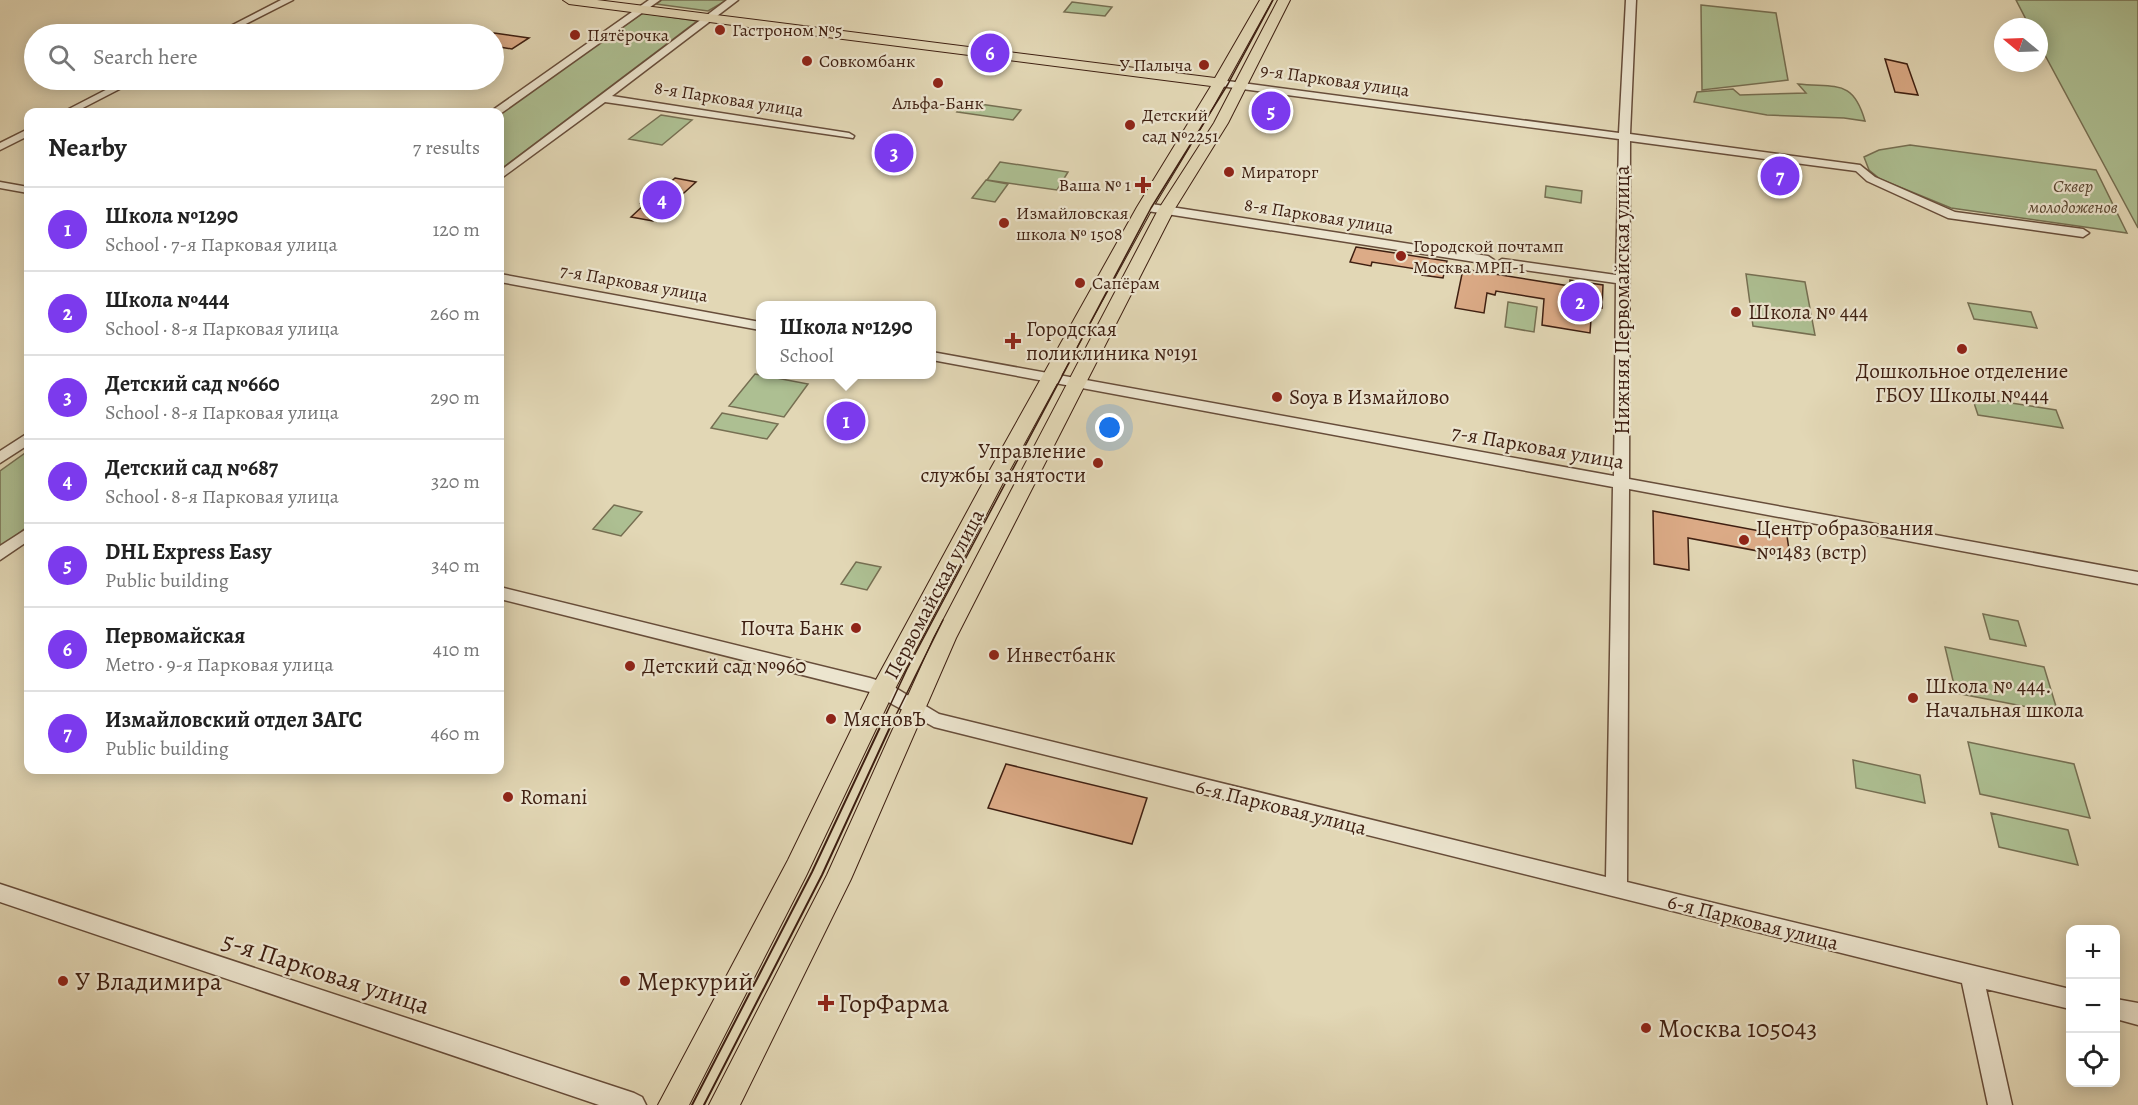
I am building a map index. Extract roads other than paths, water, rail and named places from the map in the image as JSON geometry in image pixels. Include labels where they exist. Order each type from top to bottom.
[{"type":"main road","name":"9-я Парковая улица","points":[[569,0],[1220,83]]},
{"type":"main road","name":"Первомайская улица","points":[[673,1105],[797,868],[883,689],[1145,207],[1220,83],[1266,0]]},
{"type":"main road","name":"Первомайская улица","points":[[724,1105],[837,879],[945,638],[1166,210],[1241,86],[1284,0]]},
{"type":"street","points":[[240,24],[288,0]]},
{"type":"street","points":[[501,108],[655,0]]},
{"type":"street","points":[[504,173],[733,0]]},
{"type":"street","name":"Нижняя Первомайская улица","points":[[1616,889],[1624,136],[1631,0]]},
{"type":"street","name":"9-я Парковая улица","points":[[1220,83],[1860,168],[1871,179],[1952,215],[2084,233]]},
{"type":"street","points":[[76,108],[112,90]]},
{"type":"street","name":"8-я Парковая улица","points":[[603,98],[849,136]]},
{"type":"street","points":[[0,147],[24,134]]},
{"type":"street","points":[[0,185],[24,189]]},
{"type":"street","name":"8-я Парковая улица","points":[[1145,207],[1488,260]]},
{"type":"street","points":[[1502,262],[1624,280]]},
{"type":"street","name":"7-я Парковая улица","points":[[504,279],[756,325]]},
{"type":"street","name":"7-я Парковая улица","points":[[936,357],[2138,578]]},
{"type":"street","points":[[0,458],[24,441]]},
{"type":"street","points":[[0,554],[24,536]]},
{"type":"street","name":"6-я Парковая улица","points":[[504,594],[883,689],[934,720],[2066,998]]},
{"type":"street","name":"5-я Парковая улица","points":[[0,893],[634,1105]]},
{"type":"street","points":[[1972,976],[2000,1105]]},
{"type":"street","points":[[2120,1010],[2138,1014]]},
{"type":"tram line","points":[[881,725],[907,669],[1151,208],[1228,84],[1273,0]]},
{"type":"tram line","points":[[891,725],[943,620]]},
{"type":"tram line","points":[[692,1105],[812,872],[882,723]]},
{"type":"tram line","points":[[704,1105],[822,875],[892,723]]},
{"type":"place","name":"Гастроном №5","points":[[720,30]]},
{"type":"place","name":"Пятёрочка","points":[[575,35]]},
{"type":"place","name":"Первомайская","points":[[990,53]]},
{"type":"place","name":"Совкомбанк","points":[[807,61]]},
{"type":"place","name":"У Палыча","points":[[1204,65]]},
{"type":"place","name":"Альфа-Банк","points":[[938,83]]},
{"type":"place","name":"DHL Express Easy","points":[[1271,111]]},
{"type":"place","name":"Детский сад №2251","points":[[1130,125]]},
{"type":"place","name":"Детский сад №660","points":[[894,153]]},
{"type":"place","name":"Мираторг","points":[[1229,172]]},
{"type":"place","name":"Измайловский отдел ЗАГС","points":[[1780,176]]},
{"type":"place","name":"Ваша № 1","points":[[1143,185]]},
{"type":"place","name":"Детский сад №687","points":[[662,200]]},
{"type":"place","name":"Измайловская школа № 1508","points":[[1004,223]]},
{"type":"place","name":"Городской почтамп Москва МРП-1","points":[[1401,256]]},
{"type":"place","name":"Сапёрам","points":[[1080,283]]},
{"type":"place","name":"Школа №444","points":[[1580,302]]},
{"type":"place","name":"Школа № 444","points":[[1736,312]]},
{"type":"place","name":"Городская поликлиника №191","points":[[1013,341]]},
{"type":"place","name":"Дошкольное отделение ГБОУ Школы №444","points":[[1962,349]]},
{"type":"place","name":"Soya в Измайлово","points":[[1277,397]]},
{"type":"place","name":"Школа №1290","points":[[846,421]]},
{"type":"place","name":"Управление cлужбы занятости","points":[[1098,463]]},
{"type":"place","name":"Центр образования №1483 (встр)","points":[[1744,540]]},
{"type":"place","name":"Почта Банк","points":[[856,628]]},
{"type":"place","name":"Инвестбанк","points":[[994,655]]},
{"type":"place","name":"Детский сад №960","points":[[630,666]]},
{"type":"place","name":"Школа № 444. Начальная школа","points":[[1913,698]]},
{"type":"place","name":"МясновЪ","points":[[831,719]]},
{"type":"place","name":"Romani","points":[[508,797]]},
{"type":"place","name":"У Владимира","points":[[63,981]]},
{"type":"place","name":"Меркурий","points":[[625,981]]},
{"type":"place","name":"ГорФарма","points":[[826,1003]]},
{"type":"place","name":"Москва 105043","points":[[1646,1028]]},
{"type":"park label","name":"Сквер молодоженов","points":[[2073,196]]}]
